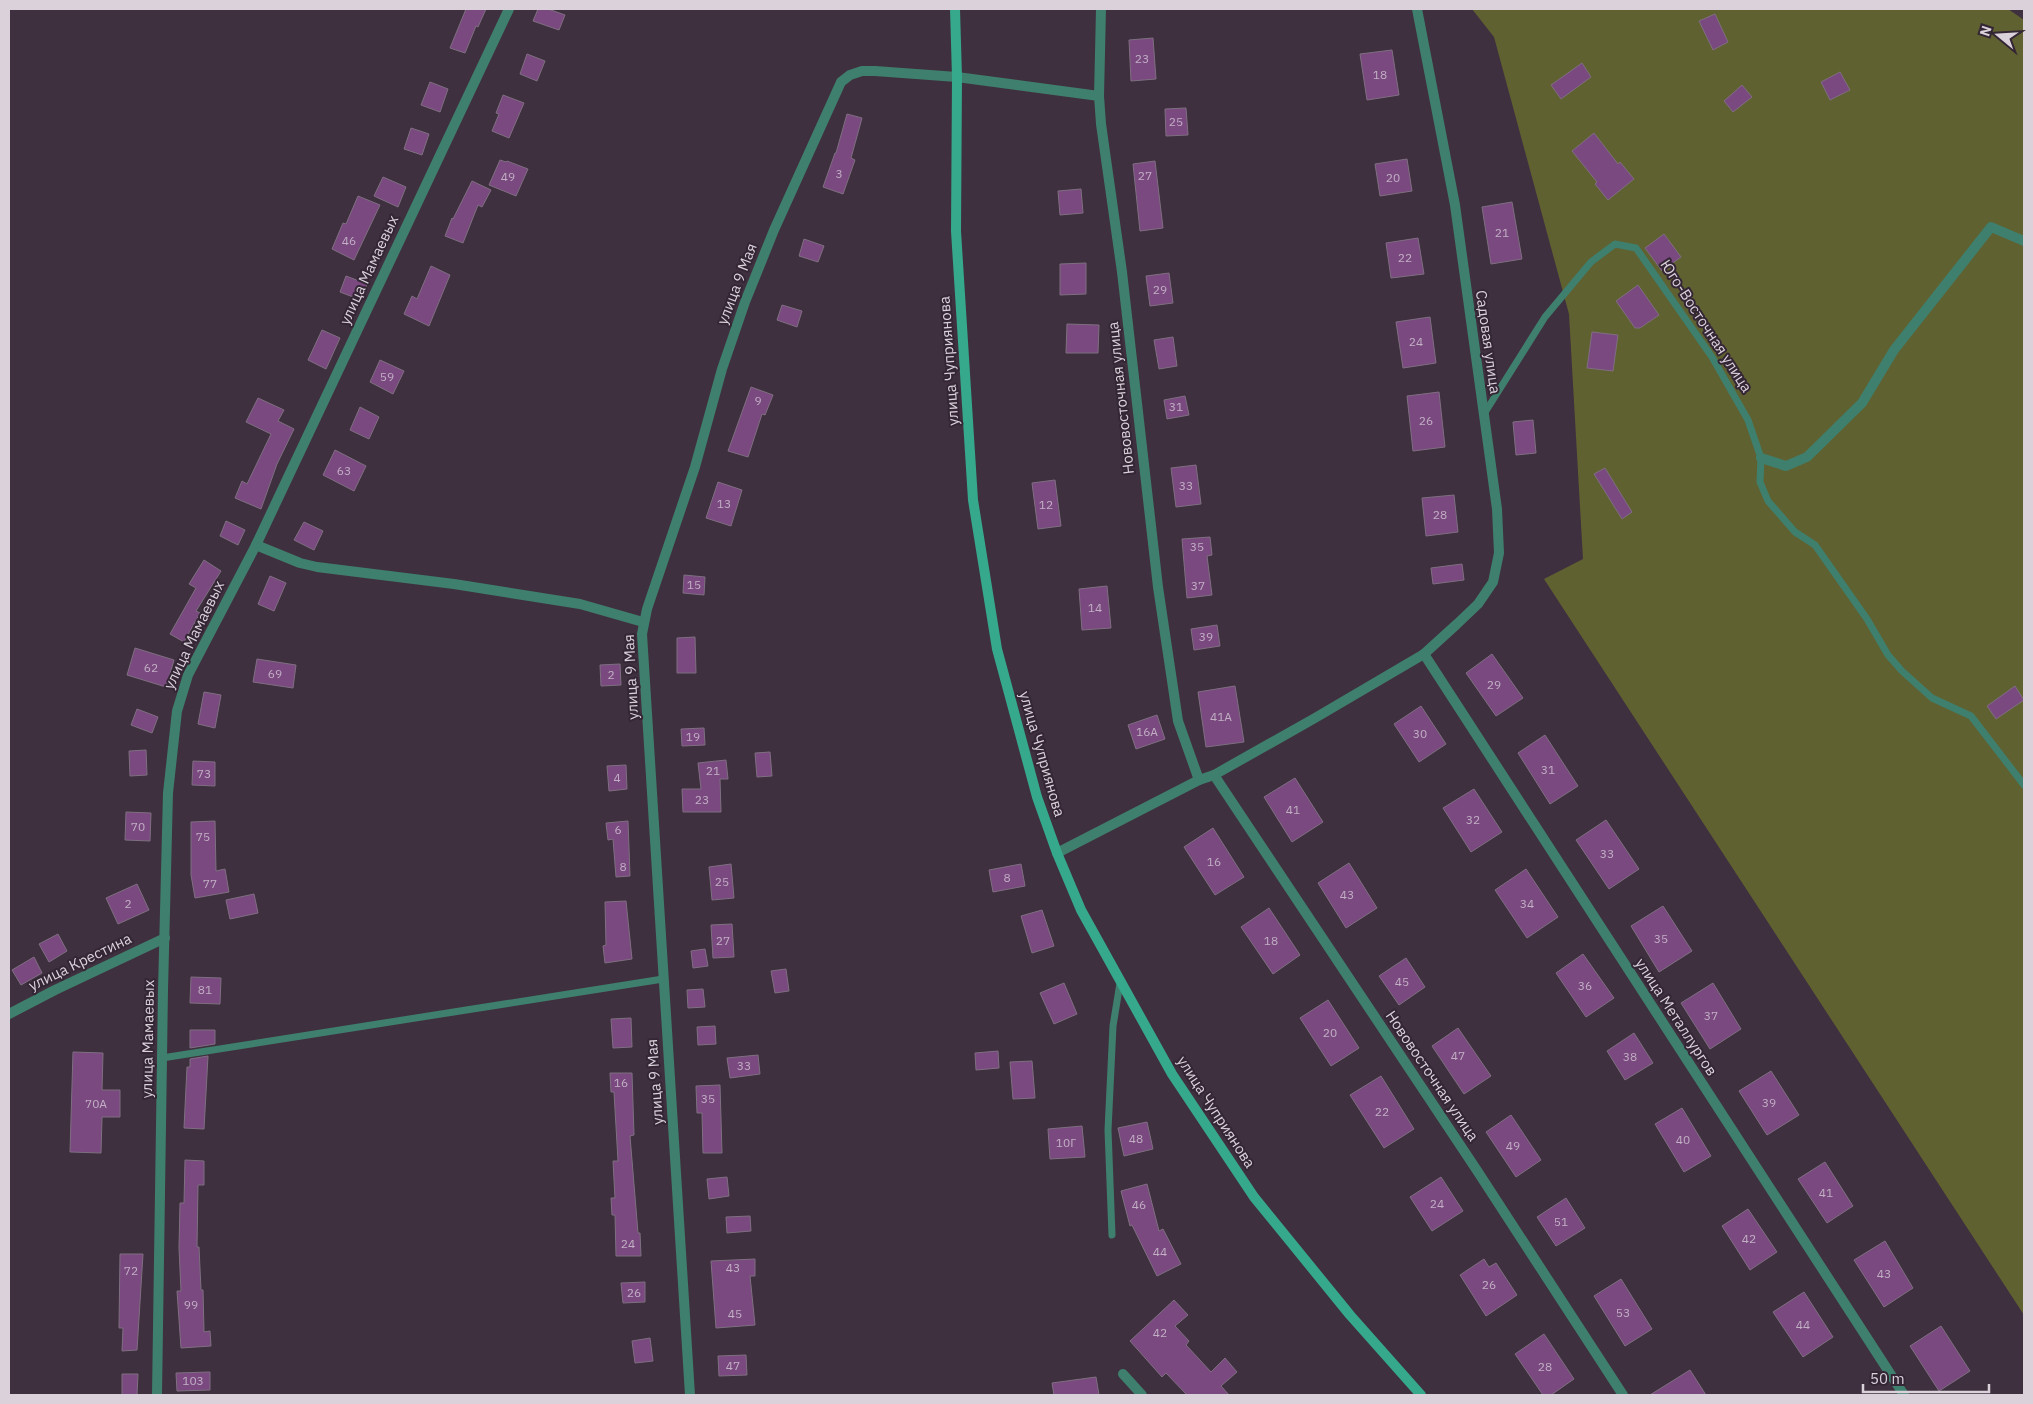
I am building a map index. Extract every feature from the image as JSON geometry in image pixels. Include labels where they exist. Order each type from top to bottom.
[{"type":"street","name":"улица Мамаевых","points":[[157,1395],[168,793],[177,711],[188,675],[256,545],[509,9]]},
{"type":"street","name":"улица Чуприянова","points":[[955,9],[957,77],[956,231],[973,500],[997,649],[1037,797],[1056,854],[1081,910],[1172,1074],[1254,1197],[1350,1315],[1421,1395]]},
{"type":"street","name":"Нововосточная улица","points":[[1101,9],[1099,96],[1122,272],[1158,587],[1178,721],[1199,780]]},
{"type":"street","name":"Садовая улица","points":[[1056,854],[1199,780],[1214,775],[1424,654],[1478,604],[1493,582],[1499,553],[1497,509],[1455,205],[1417,9]]},
{"type":"street","name":"улица 9 Мая","points":[[690,1395],[642,634],[643,622],[695,468],[713,398],[745,302],[774,230],[841,82],[850,75],[862,71],[957,77],[1099,96]]},
{"type":"street","points":[[1762,458],[1786,466],[1807,457],[1862,403],[1894,350],[1991,227],[2024,241]]},
{"type":"street","points":[[256,545],[300,564],[454,584],[580,604],[643,622]]},
{"type":"street","name":"улица Металлургов","points":[[1424,654],[1904,1395]]},
{"type":"street","name":"Нововосточная улица","points":[[1214,775],[1478,1172],[1623,1395]]},
{"type":"street","name":"улица Крестина","points":[[9,1014],[165,938]]},
{"type":"street","points":[[1123,1374],[1142,1395]]},
{"type":"lane","name":"Юго-Восточная улица","points":[[1483,416],[1546,317],[1591,262],[1615,244],[1636,248],[1712,357],[1748,420],[1762,458]]},
{"type":"lane","points":[[1762,458],[1760,482],[1768,501],[1795,532],[1815,546],[1867,619],[1888,655],[1932,698],[1972,716],[2024,785]]},
{"type":"lane","points":[[162,1058],[663,979]]},
{"type":"lane","points":[[1112,1235],[1108,1130],[1114,1026],[1120,983]]},
{"type":"shaded area","points":[[1472,9],[2008,9],[2024,20],[2024,1315],[1544,579],[1583,559],[1569,314],[1494,37]]},
{"type":"building","points":[[466,9],[486,9],[478,27],[476,26],[465,53],[450,48]]},
{"type":"building","points":[[538,9],[548,9],[565,15],[559,30],[533,21]]},
{"type":"building","points":[[1715,14],[1728,42],[1713,50],[1699,21]]},
{"type":"building","points":[[1153,38],[1156,79],[1131,81],[1129,40]]},
{"type":"building","points":[[1392,50],[1399,95],[1367,100],[1360,54]]},
{"type":"building","points":[[527,54],[545,61],[537,81],[520,74]]},
{"type":"building","points":[[1582,63],[1591,77],[1561,99],[1551,85]]},
{"type":"building","points":[[1840,72],[1850,90],[1830,100],[1821,82]]},
{"type":"building","points":[[430,82],[448,89],[440,112],[421,105]]},
{"type":"building","points":[[1742,85],[1752,97],[1733,112],[1724,101]]},
{"type":"building","points":[[503,95],[524,103],[509,138],[492,131],[499,114],[496,113]]},
{"type":"building","points":[[1186,108],[1188,135],[1166,136],[1165,109]]},
{"type":"building","points":[[847,114],[862,118],[851,158],[855,160],[843,194],[823,187],[836,153]]},
{"type":"building","points":[[411,128],[429,134],[422,155],[404,149]]},
{"type":"building","points":[[1594,133],[1618,164],[1620,162],[1634,179],[1608,200],[1595,184],[1597,182],[1572,151]]},
{"type":"building","points":[[1407,159],[1412,191],[1380,196],[1375,164]]},
{"type":"building","points":[[500,160],[528,169],[516,196],[489,185]]},
{"type":"building","points":[[1155,161],[1163,228],[1140,231],[1133,164]]},
{"type":"building","points":[[383,177],[406,187],[398,207],[374,196]]},
{"type":"building","points":[[472,181],[491,190],[482,207],[478,205],[463,243],[445,236],[452,218]]},
{"type":"building","points":[[1081,189],[1083,213],[1060,215],[1058,191]]},
{"type":"building","points":[[358,196],[380,205],[354,260],[332,249],[343,223],[346,224]]},
{"type":"building","points":[[1512,202],[1522,259],[1491,264],[1482,207]]},
{"type":"building","points":[[1664,234],[1681,257],[1662,271],[1645,248]]},
{"type":"building","points":[[1418,238],[1424,274],[1391,278],[1386,243]]},
{"type":"building","points":[[804,239],[824,246],[818,262],[799,256]]},
{"type":"building","points":[[1086,263],[1086,294],[1060,295],[1060,264]]},
{"type":"building","points":[[431,266],[450,275],[429,326],[404,314],[412,296],[417,299]]},
{"type":"building","points":[[1169,273],[1173,303],[1150,306],[1146,276]]},
{"type":"building","points":[[346,276],[367,284],[361,300],[340,292]]},
{"type":"building","points":[[1638,285],[1659,315],[1640,328],[1635,328],[1616,301]]},
{"type":"building","points":[[782,305],[802,311],[797,327],[777,320]]},
{"type":"building","points":[[1430,317],[1436,363],[1403,368],[1396,322]]},
{"type":"building","points":[[1067,324],[1099,325],[1098,353],[1066,353]]},
{"type":"building","points":[[322,330],[340,338],[326,369],[308,360]]},
{"type":"building","points":[[1592,332],[1618,335],[1613,371],[1587,368]]},
{"type":"building","points":[[1173,337],[1177,366],[1159,369],[1154,340]]},
{"type":"building","points":[[380,360],[404,371],[393,394],[370,382]]},
{"type":"building","points":[[751,387],[773,395],[765,415],[762,414],[748,457],[728,451]]},
{"type":"building","points":[[1439,392],[1445,447],[1413,451],[1407,396]]},
{"type":"building","points":[[1185,396],[1189,415],[1167,419],[1164,400]]},
{"type":"building","points":[[258,398],[284,410],[278,421],[294,429],[277,464],[261,509],[235,498],[242,481],[247,484],[271,434],[246,422]]},
{"type":"building","points":[[360,407],[379,417],[369,439],[350,430]]},
{"type":"building","points":[[1533,420],[1536,453],[1516,455],[1513,422]]},
{"type":"building","points":[[335,450],[366,466],[354,491],[323,475]]},
{"type":"building","points":[[1196,465],[1201,504],[1176,507],[1171,468]]},
{"type":"building","points":[[1605,468],[1632,512],[1622,519],[1594,474]]},
{"type":"building","points":[[1055,480],[1061,526],[1038,529],[1032,483]]},
{"type":"building","points":[[718,482],[742,490],[731,526],[706,518]]},
{"type":"building","points":[[1454,495],[1458,532],[1426,536],[1422,498]]},
{"type":"building","points":[[226,521],[245,530],[238,545],[220,536]]},
{"type":"building","points":[[304,522],[323,531],[314,550],[294,540]]},
{"type":"building","points":[[1210,537],[1212,555],[1207,556],[1212,595],[1187,598],[1182,539]]},
{"type":"building","points":[[204,560],[221,571],[196,611],[200,613],[184,642],[170,634],[196,588],[189,584]]},
{"type":"building","points":[[1462,564],[1464,580],[1433,584],[1431,568]]},
{"type":"building","points":[[684,575],[705,577],[704,595],[683,593]]},
{"type":"building","points":[[270,576],[286,583],[274,611],[258,604]]},
{"type":"building","points":[[1107,586],[1111,628],[1082,630],[1079,589]]},
{"type":"building","points":[[1217,625],[1220,646],[1194,650],[1191,629]]},
{"type":"building","points":[[695,637],[696,673],[677,673],[677,638]]},
{"type":"building","points":[[135,648],[174,660],[166,687],[127,675]]},
{"type":"building","points":[[1492,654],[1523,698],[1496,716],[1466,673]]},
{"type":"building","points":[[257,659],[296,665],[293,688],[253,682]]},
{"type":"building","points":[[620,664],[621,685],[601,686],[600,665]]},
{"type":"building","points":[[1235,686],[1244,742],[1206,747],[1198,692]]},
{"type":"building","points":[[2015,686],[2024,700],[1996,719],[1987,706]]},
{"type":"building","points":[[204,692],[221,695],[215,728],[198,724]]},
{"type":"building","points":[[1421,706],[1446,744],[1419,762],[1394,724]]},
{"type":"building","points":[[137,709],[158,717],[152,733],[131,725]]},
{"type":"building","points":[[1157,715],[1165,739],[1136,749],[1128,725]]},
{"type":"building","points":[[704,728],[705,745],[682,746],[681,729]]},
{"type":"building","points":[[1545,735],[1578,786],[1550,804],[1518,753]]},
{"type":"building","points":[[146,750],[147,775],[130,776],[129,751]]},
{"type":"building","points":[[770,752],[772,776],[757,777],[755,753]]},
{"type":"building","points":[[726,760],[728,779],[720,779],[721,812],[683,812],[682,789],[701,789],[698,763]]},
{"type":"building","points":[[193,761],[215,762],[215,786],[192,785]]},
{"type":"building","points":[[626,765],[627,789],[609,791],[607,766]]},
{"type":"building","points":[[1295,778],[1323,822],[1292,842],[1264,797]]},
{"type":"building","points":[[1474,789],[1502,832],[1471,852],[1443,808]]},
{"type":"building","points":[[126,812],[151,813],[150,841],[125,840]]},
{"type":"building","points":[[1606,820],[1639,869],[1609,889],[1576,840]]},
{"type":"building","points":[[215,821],[216,871],[225,869],[229,892],[195,898],[191,875],[191,822]]},
{"type":"building","points":[[628,821],[630,876],[616,877],[613,839],[608,840],[606,823]]},
{"type":"building","points":[[1213,828],[1244,877],[1215,895],[1184,847]]},
{"type":"building","points":[[1349,863],[1377,908],[1346,928],[1318,883]]},
{"type":"building","points":[[731,864],[734,898],[712,900],[709,867]]},
{"type":"building","points":[[1021,864],[1025,886],[993,892],[989,870]]},
{"type":"building","points":[[1526,869],[1558,917],[1527,938],[1495,890]]},
{"type":"building","points":[[137,884],[149,910],[118,924],[106,898]]},
{"type":"building","points":[[254,894],[258,913],[230,919],[226,900]]},
{"type":"building","points":[[626,901],[632,959],[605,963],[603,946],[606,945],[605,902]]},
{"type":"building","points":[[1663,906],[1692,951],[1659,972],[1631,926]]},
{"type":"building","points":[[1269,908],[1300,955],[1273,974],[1241,927]]},
{"type":"building","points":[[1042,910],[1054,946],[1032,953],[1021,916]]},
{"type":"building","points":[[732,924],[734,957],[713,958],[711,925]]},
{"type":"building","points":[[58,934],[67,951],[49,962],[39,944]]},
{"type":"building","points":[[705,949],[708,966],[693,968],[691,951]]},
{"type":"building","points":[[1583,954],[1614,998],[1586,1017],[1556,973]]},
{"type":"building","points":[[34,957],[42,973],[21,985],[12,970]]},
{"type":"building","points":[[1406,958],[1425,987],[1399,1005],[1379,976]]},
{"type":"building","points":[[786,969],[789,991],[775,993],[771,971]]},
{"type":"building","points":[[191,977],[221,978],[220,1004],[190,1003]]},
{"type":"building","points":[[1064,983],[1077,1014],[1054,1024],[1040,993]]},
{"type":"building","points":[[1713,983],[1741,1029],[1710,1049],[1681,1003]]},
{"type":"building","points":[[703,989],[705,1007],[688,1008],[687,990]]},
{"type":"building","points":[[1328,1000],[1359,1048],[1331,1066],[1300,1018]]},
{"type":"building","points":[[631,1018],[632,1047],[613,1048],[611,1019]]},
{"type":"building","points":[[715,1026],[716,1044],[698,1045],[697,1027]]},
{"type":"building","points":[[1458,1028],[1491,1076],[1464,1094],[1432,1046]]},
{"type":"building","points":[[190,1030],[215,1030],[215,1044],[190,1048]]},
{"type":"building","points":[[1634,1033],[1653,1063],[1625,1080],[1607,1051]]},
{"type":"building","points":[[998,1051],[999,1068],[976,1070],[975,1053]]},
{"type":"building","points":[[73,1052],[103,1053],[102,1090],[120,1090],[120,1117],[102,1117],[101,1153],[70,1152]]},
{"type":"building","points":[[758,1055],[760,1074],[730,1078],[727,1058]]},
{"type":"building","points":[[208,1056],[204,1129],[184,1128],[187,1067],[190,1067],[190,1059]]},
{"type":"building","points":[[1032,1061],[1035,1098],[1013,1099],[1010,1062]]},
{"type":"building","points":[[1771,1071],[1799,1115],[1767,1135],[1739,1091]]},
{"type":"building","points":[[610,1073],[632,1073],[634,1135],[630,1136],[641,1256],[616,1256],[615,1215],[612,1215],[611,1198],[615,1198],[613,1161],[618,1161],[614,1092],[611,1092]]},
{"type":"building","points":[[1381,1076],[1414,1129],[1384,1148],[1350,1095]]},
{"type":"building","points":[[720,1085],[722,1153],[703,1153],[702,1113],[697,1113],[696,1086]]},
{"type":"building","points":[[1682,1108],[1711,1156],[1684,1172],[1655,1124]]},
{"type":"building","points":[[1511,1115],[1541,1160],[1516,1177],[1486,1132]]},
{"type":"building","points":[[1147,1122],[1153,1149],[1124,1156],[1118,1128]]},
{"type":"building","points":[[1082,1126],[1085,1157],[1050,1159],[1048,1129]]},
{"type":"building","points":[[185,1160],[204,1161],[204,1185],[198,1185],[197,1247],[199,1247],[201,1290],[203,1290],[204,1332],[210,1331],[211,1346],[181,1348],[177,1291],[181,1291],[179,1248],[180,1203],[184,1203]]},
{"type":"building","points":[[1825,1162],[1853,1206],[1827,1223],[1798,1179]]},
{"type":"building","points":[[727,1177],[729,1196],[709,1199],[707,1179]]},
{"type":"building","points":[[1441,1177],[1463,1211],[1432,1231],[1410,1197]]},
{"type":"building","points":[[1147,1184],[1159,1231],[1163,1229],[1181,1264],[1157,1276],[1132,1225],[1130,1226],[1121,1191]]},
{"type":"building","points":[[1566,1198],[1585,1228],[1556,1246],[1537,1217]]},
{"type":"building","points":[[1748,1209],[1777,1252],[1750,1270],[1722,1226]]},
{"type":"building","points":[[750,1216],[751,1231],[727,1233],[726,1217]]},
{"type":"building","points":[[1885,1241],[1913,1288],[1884,1307],[1854,1260]]},
{"type":"building","points":[[120,1254],[143,1254],[137,1350],[122,1351],[123,1328],[119,1328]]},
{"type":"building","points":[[755,1259],[755,1276],[750,1276],[755,1325],[716,1328],[711,1261]]},
{"type":"building","points":[[1484,1259],[1489,1267],[1496,1263],[1517,1295],[1486,1316],[1460,1275]]},
{"type":"building","points":[[1621,1279],[1652,1329],[1625,1346],[1594,1296]]},
{"type":"building","points":[[645,1282],[645,1302],[623,1303],[621,1283]]},
{"type":"building","points":[[1804,1292],[1833,1337],[1803,1357],[1773,1312]]},
{"type":"building","points":[[1174,1300],[1188,1315],[1175,1326],[1189,1341],[1186,1345],[1211,1372],[1225,1358],[1237,1372],[1221,1386],[1229,1395],[1187,1395],[1166,1373],[1162,1377],[1130,1341]]},
{"type":"building","points":[[1941,1326],[1970,1371],[1939,1391],[1910,1346]]},
{"type":"building","points":[[1544,1334],[1574,1379],[1551,1395],[1543,1395],[1515,1354]]},
{"type":"building","points":[[650,1338],[653,1361],[635,1363],[632,1341]]},
{"type":"building","points":[[746,1355],[747,1375],[719,1376],[718,1356]]},
{"type":"building","points":[[1690,1370],[1706,1395],[1650,1395]]},
{"type":"building","points":[[210,1372],[210,1390],[177,1391],[176,1373]]},
{"type":"building","points":[[122,1374],[138,1374],[137,1395],[122,1395]]},
{"type":"building","points":[[1096,1377],[1099,1395],[1054,1395],[1052,1383]]}]
